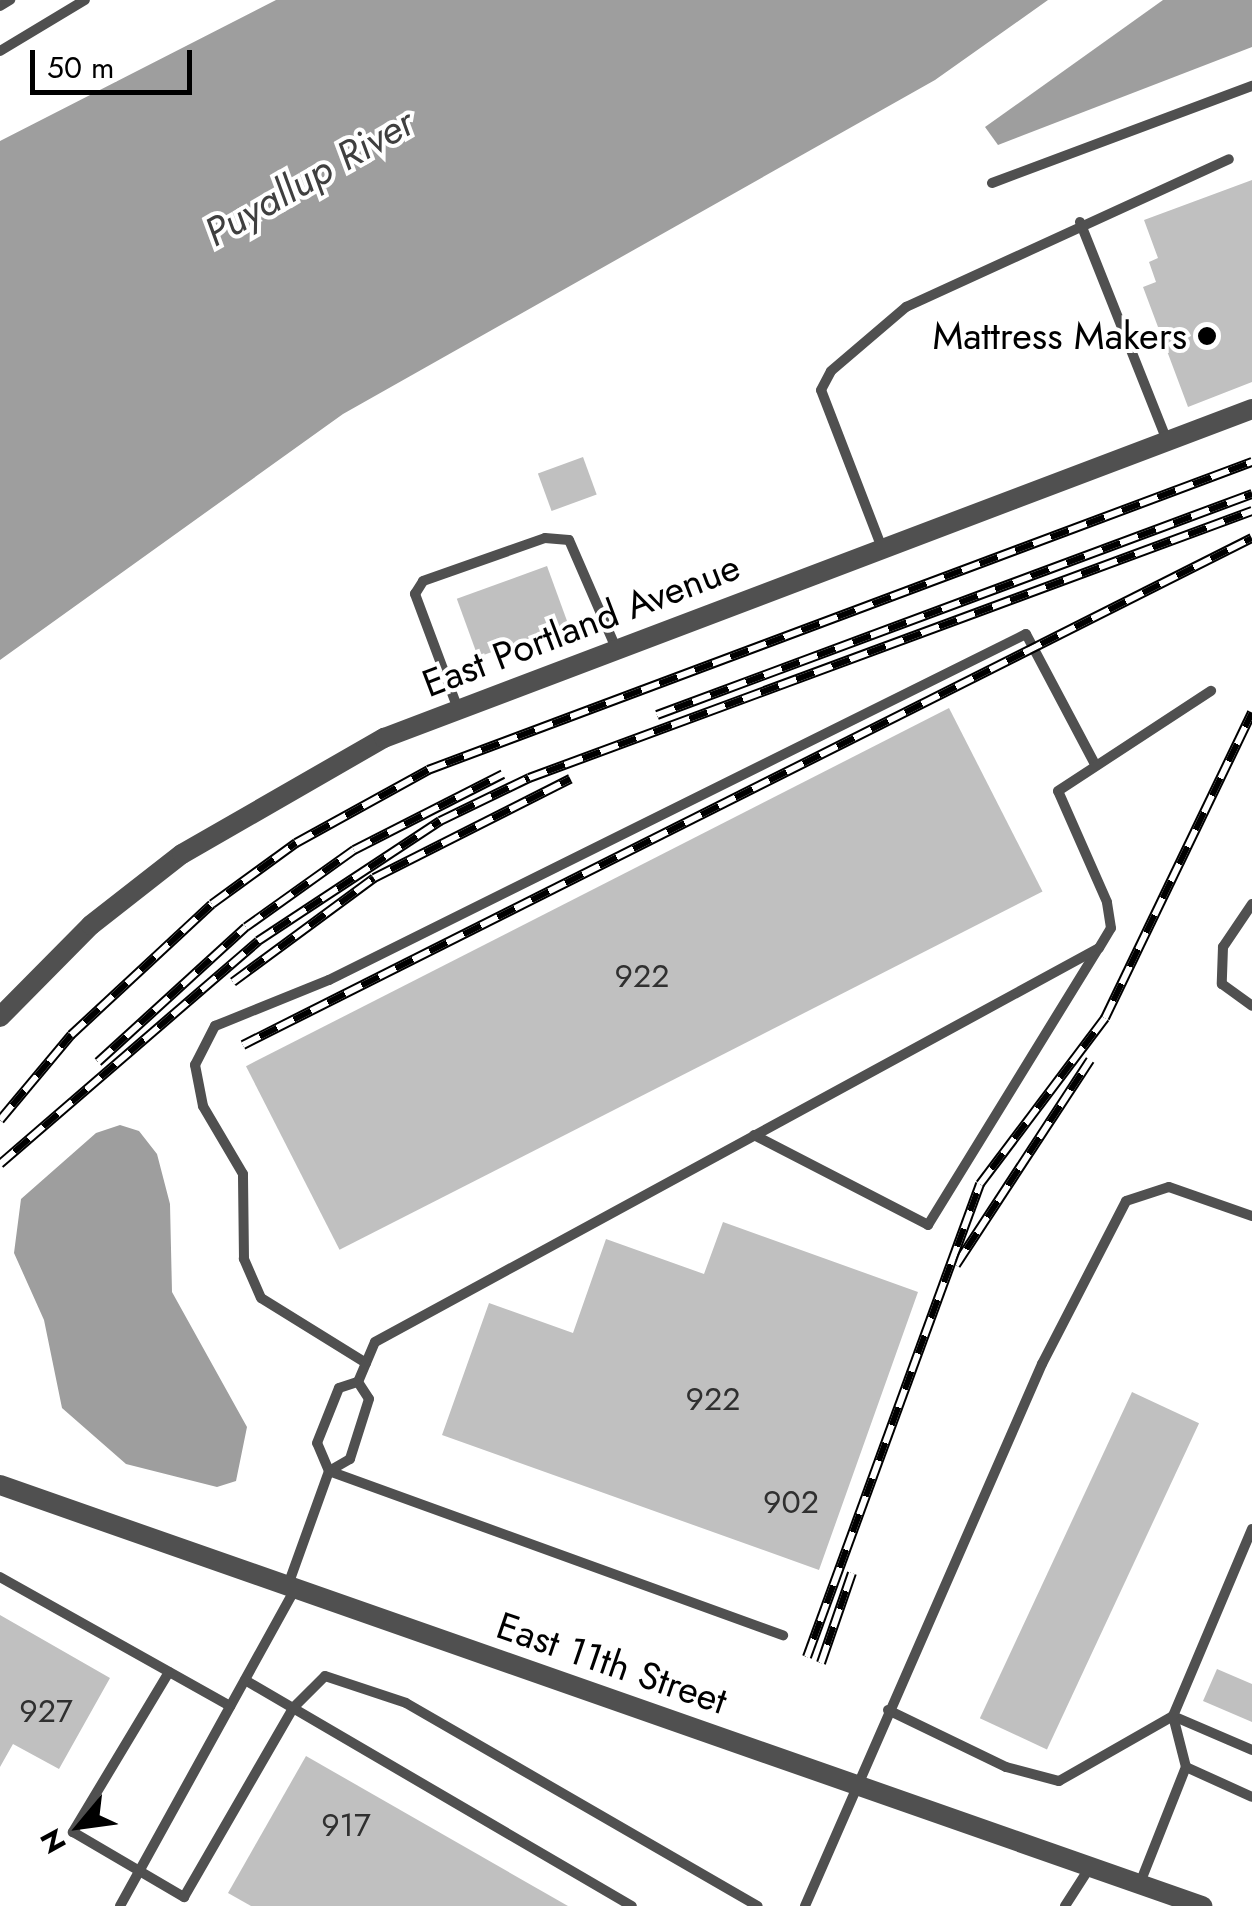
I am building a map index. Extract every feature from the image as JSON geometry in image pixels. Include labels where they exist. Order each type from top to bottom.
[{"type":"street","name":"East Portland Avenue","points":[[0,1017],[91,926],[182,854],[318,771],[616,648],[1252,409]]},
{"type":"street","name":"East 11th Street","points":[[0,1485],[1202,1906]]},
{"type":"lane","points":[[0,6],[10,0]]},
{"type":"lane","points":[[0,51],[85,0]]},
{"type":"lane","points":[[992,183],[1252,86]]},
{"type":"lane","points":[[882,548],[822,390],[831,371],[906,307],[1080,222],[1229,160]]},
{"type":"lane","points":[[1080,222],[1167,442]]},
{"type":"lane","points":[[458,710],[415,594],[423,582],[546,538],[569,540],[616,648]]},
{"type":"lane","points":[[366,1362],[261,1298],[244,1259],[243,1174],[203,1106],[195,1065],[216,1026],[329,980],[1026,634],[1096,766]]},
{"type":"lane","points":[[754,1135],[928,1225],[1110,928],[1107,902],[1058,790],[1211,691]]},
{"type":"lane","points":[[1252,904],[1223,947],[1222,984],[1252,1006]]},
{"type":"lane","points":[[358,1382],[374,1342],[1098,948]]},
{"type":"lane","points":[[804,1906],[888,1710],[1126,1201],[1169,1187],[1252,1216]]},
{"type":"lane","points":[[120,1906],[245,1680],[291,1587],[329,1470],[355,1444],[369,1399],[358,1382]]},
{"type":"lane","points":[[358,1382],[339,1388],[316,1443],[329,1470],[783,1635]]},
{"type":"lane","points":[[1140,1884],[1186,1767],[1173,1716],[1252,1528]]},
{"type":"lane","points":[[0,1577],[230,1706]]},
{"type":"lane","points":[[169,1672],[72,1832],[184,1897],[292,1708],[326,1676],[406,1703],[758,1906]]},
{"type":"lane","points":[[245,1680],[632,1906]]},
{"type":"lane","points":[[888,1710],[1006,1768],[1058,1781],[1173,1716]]},
{"type":"lane","points":[[1173,1716],[1252,1750]]},
{"type":"lane","points":[[1186,1767],[1252,1797]]},
{"type":"lane","points":[[1066,1906],[1090,1867]]},
{"type":"water","name":"Puyallup River","points":[[276,0],[1048,0],[935,80],[343,414],[0,660],[0,141]]},
{"type":"water","points":[[1163,0],[1252,0],[1252,47],[998,145],[985,127]]},
{"type":"water","points":[[120,1125],[139,1131],[157,1154],[170,1204],[172,1292],[247,1427],[236,1481],[217,1487],[126,1464],[62,1408],[44,1320],[14,1253],[21,1199],[96,1133]]},
{"type":"building","name":"Mattress Makers","points":[[1252,180],[1252,382],[1188,407],[1143,287],[1156,282],[1149,262],[1158,258],[1144,220]]},
{"type":"building","points":[[583,457],[597,495],[552,511],[538,473]]},
{"type":"building","points":[[547,566],[568,624],[478,657],[457,599]]},
{"type":"building","points":[[949,708],[1043,892],[340,1250],[246,1066]]},
{"type":"building","points":[[723,1222],[918,1292],[819,1570],[442,1435],[489,1303],[573,1333],[606,1239],[704,1274]]},
{"type":"building","points":[[1132,1392],[1199,1423],[1047,1750],[980,1718]]},
{"type":"building","points":[[0,1615],[110,1678],[59,1769],[13,1744],[0,1767]]},
{"type":"building","points":[[1217,1669],[1252,1684],[1252,1722],[1203,1701]]},
{"type":"building","points":[[306,1756],[568,1906],[251,1906],[228,1893]]},
{"type":"railway","points":[[0,1120],[71,1035],[212,904],[296,843],[428,770],[1252,462]]},
{"type":"railway","points":[[657,715],[1252,494]]},
{"type":"railway","points":[[0,1164],[258,941],[440,821],[529,778],[1252,511]]},
{"type":"railway","points":[[243,1045],[1252,538]]},
{"type":"railway","points":[[807,1657],[980,1184],[1105,1018],[1252,713]]},
{"type":"railway","points":[[98,1062],[246,927],[354,850],[503,774]]},
{"type":"railway","points":[[233,982],[374,878],[570,779]]},
{"type":"railway","points":[[956,1265],[1090,1060]]},
{"type":"railway","points":[[821,1663],[852,1573]]},
{"type":"place","name":"Mattress Makers","points":[[1207,336]]}]
